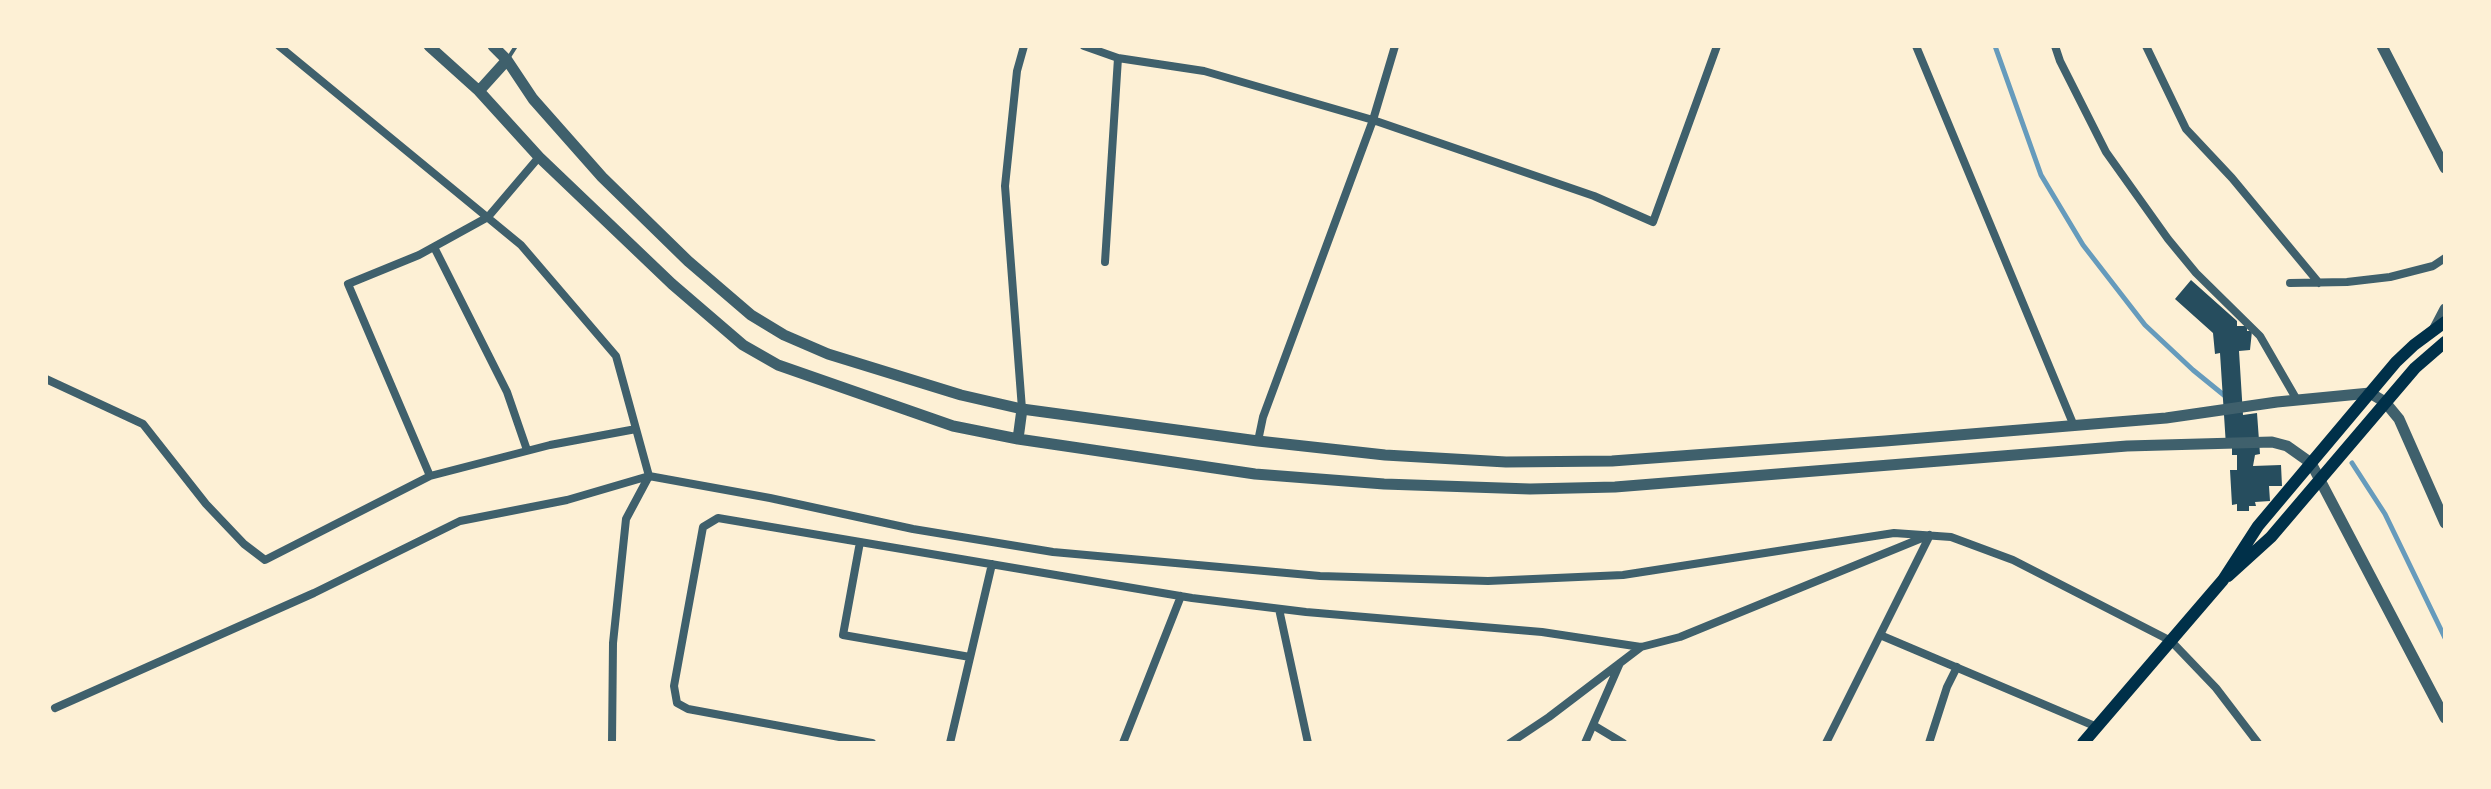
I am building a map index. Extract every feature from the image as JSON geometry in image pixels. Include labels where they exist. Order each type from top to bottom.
[{"type":"main road","points":[[2083,743],[2223,580],[2258,526],[2396,362],[2439,326]]},
{"type":"main road","points":[[2223,580],[2271,537],[2415,368],[2445,342]]},
{"type":"street","points":[[279,46],[521,245],[616,356],[649,476],[626,519],[613,643],[612,743]]},
{"type":"street","points":[[429,46],[479,91],[539,157],[672,284],[743,345],[778,365],[939,421],[1018,439],[1255,474],[1384,484],[1530,489],[1615,487],[2127,446],[2212,442],[2272,442],[2287,446],[2311,463],[2445,718]]},
{"type":"street","points":[[493,46],[507,60],[533,99],[602,177],[688,261],[751,315],[784,335],[828,354],[961,395],[1022,409],[1385,455],[1491,461],[1612,461],[2166,418],[2370,393],[2385,402],[2406,432],[2445,523]]},
{"type":"street","points":[[1018,439],[1022,409],[1005,186],[1017,71],[1024,46]]},
{"type":"street","points":[[1084,46],[1118,58],[1204,71],[1373,120],[1594,196],[1653,222],[1717,46]]},
{"type":"street","points":[[1258,441],[1263,417],[1373,120],[1395,46]]},
{"type":"street","points":[[1916,46],[2074,426]]},
{"type":"street","points":[[2055,46],[2106,152],[2196,273],[2260,336],[2297,400]]},
{"type":"street","points":[[2146,46],[2186,129],[2232,178],[2319,283]]},
{"type":"street","points":[[2382,46],[2445,168]]},
{"type":"street","points":[[1105,262],[1118,58]]},
{"type":"street","points":[[479,91],[507,60]]},
{"type":"street","points":[[430,476],[348,284],[434,247],[488,217],[539,157]]},
{"type":"street","points":[[434,247],[507,392],[527,450]]},
{"type":"street","points":[[2290,283],[2413,273],[2445,258]]},
{"type":"street","points":[[2439,326],[2445,309]]},
{"type":"street","points":[[46,379],[143,424],[206,504],[244,544],[265,560],[430,476],[527,450],[636,429]]},
{"type":"street","points":[[55,708],[314,593],[460,521],[567,500],[649,476],[913,529],[1053,552],[1320,576],[1488,581],[1623,575],[1894,533],[1951,537],[2013,560],[2171,641],[2216,688],[2258,743]]},
{"type":"street","points":[[872,743],[688,709],[677,703],[674,686],[703,527],[718,518],[1181,596],[1279,609],[1542,632],[1641,647]]},
{"type":"street","points":[[1826,743],[1929,535]]},
{"type":"street","points":[[1510,743],[1641,647],[1680,637],[1929,535]]},
{"type":"street","points":[[860,542],[843,635],[970,657]]},
{"type":"street","points":[[950,743],[992,564]]},
{"type":"street","points":[[1123,743],[1181,596]]},
{"type":"street","points":[[1279,609],[1308,743]]},
{"type":"street","points":[[1880,635],[2097,727]]},
{"type":"street","points":[[1585,743],[1621,662]]},
{"type":"street","points":[[1929,743],[1947,687],[1957,667]]},
{"type":"street","points":[[1593,725],[1623,743]]},
{"type":"lane","points":[[507,60],[516,46]]},
{"type":"building","points":[[2191,280],[2237,321],[2237,326],[2247,326],[2247,331],[2252,331],[2250,350],[2239,351],[2243,415],[2257,413],[2260,454],[2255,455],[2253,466],[2281,465],[2282,486],[2269,486],[2270,501],[2255,502],[2256,506],[2249,506],[2249,511],[2237,511],[2237,504],[2232,505],[2230,470],[2237,470],[2237,455],[2232,455],[2232,446],[2226,446],[2220,353],[2215,354],[2213,333],[2175,299]]},
{"type":"waterway","points":[[1995,46],[2041,175],[2083,245],[2145,325],[2225,396]]},
{"type":"waterway","points":[[2352,463],[2385,514],[2445,638]]}]
